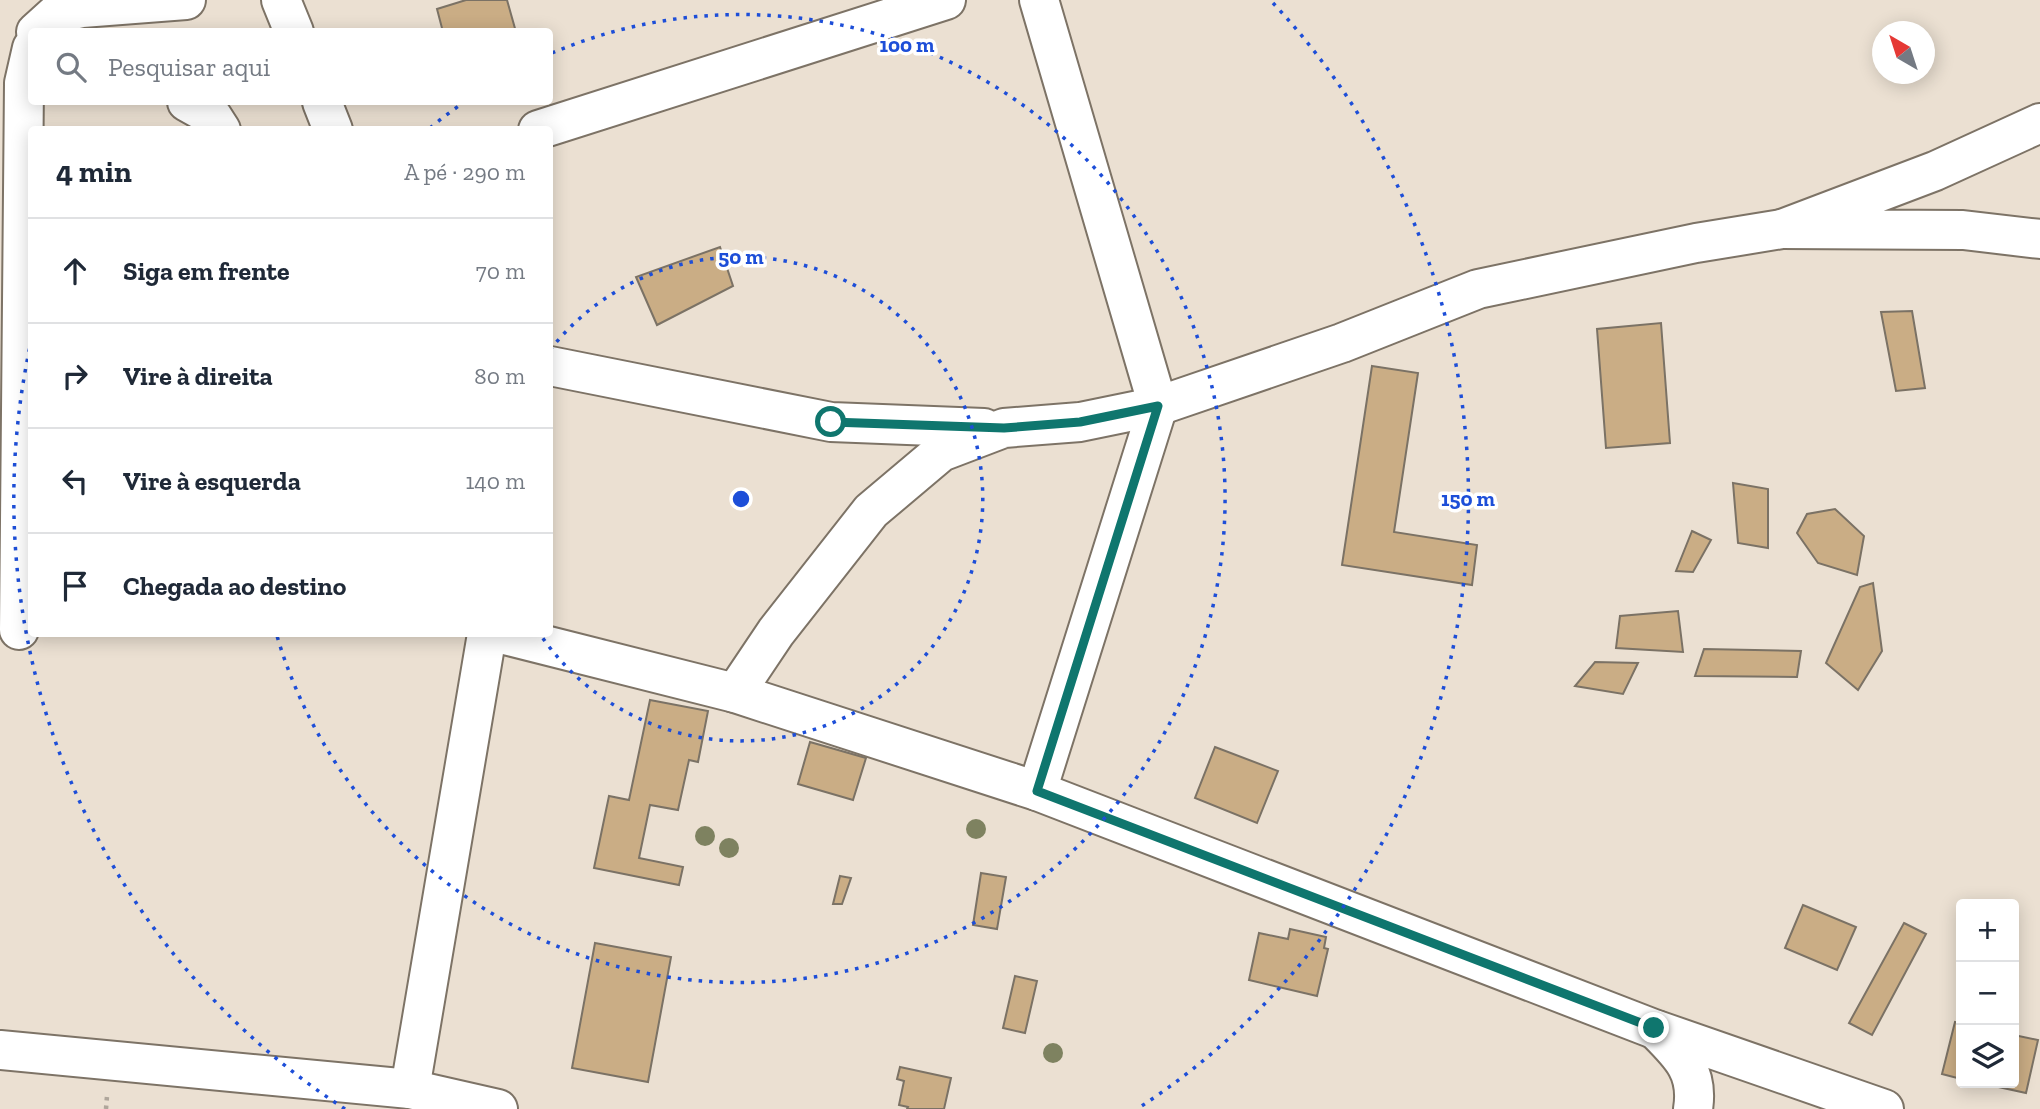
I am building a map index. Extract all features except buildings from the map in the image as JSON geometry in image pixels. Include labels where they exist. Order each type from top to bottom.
[{"type":"street","points":[[40,28],[56,14],[82,8],[187,0]]},
{"type":"street","points":[[281,0],[292,28]]},
{"type":"street","points":[[551,126],[946,0]]},
{"type":"street","points":[[1037,791],[1158,406],[1039,0]]},
{"type":"street","points":[[17,630],[22,74]]},
{"type":"street","points":[[192,105],[212,116],[218,126]]},
{"type":"street","points":[[323,105],[331,126]]},
{"type":"street","points":[[1783,229],[1935,171],[2040,123]]},
{"type":"street","points":[[553,367],[831,422],[1004,428],[1080,422],[1158,406],[1342,343],[1478,289],[1696,243],[1783,229],[1962,230],[2040,239]]},
{"type":"street","points":[[735,693],[776,632],[871,510],[941,452],[1004,428]]},
{"type":"street","points":[[410,1089],[485,637]]},
{"type":"street","points":[[513,637],[735,693],[1037,791],[1654,1028],[1884,1109]]},
{"type":"street","points":[[1654,1028],[1688,1068],[1696,1090],[1693,1109]]},
{"type":"street","points":[[0,1050],[410,1089],[498,1109]]},
{"type":"route","points":[[831,422],[1004,428],[1080,422],[1158,406],[1037,791],[1654,1028]]}]
